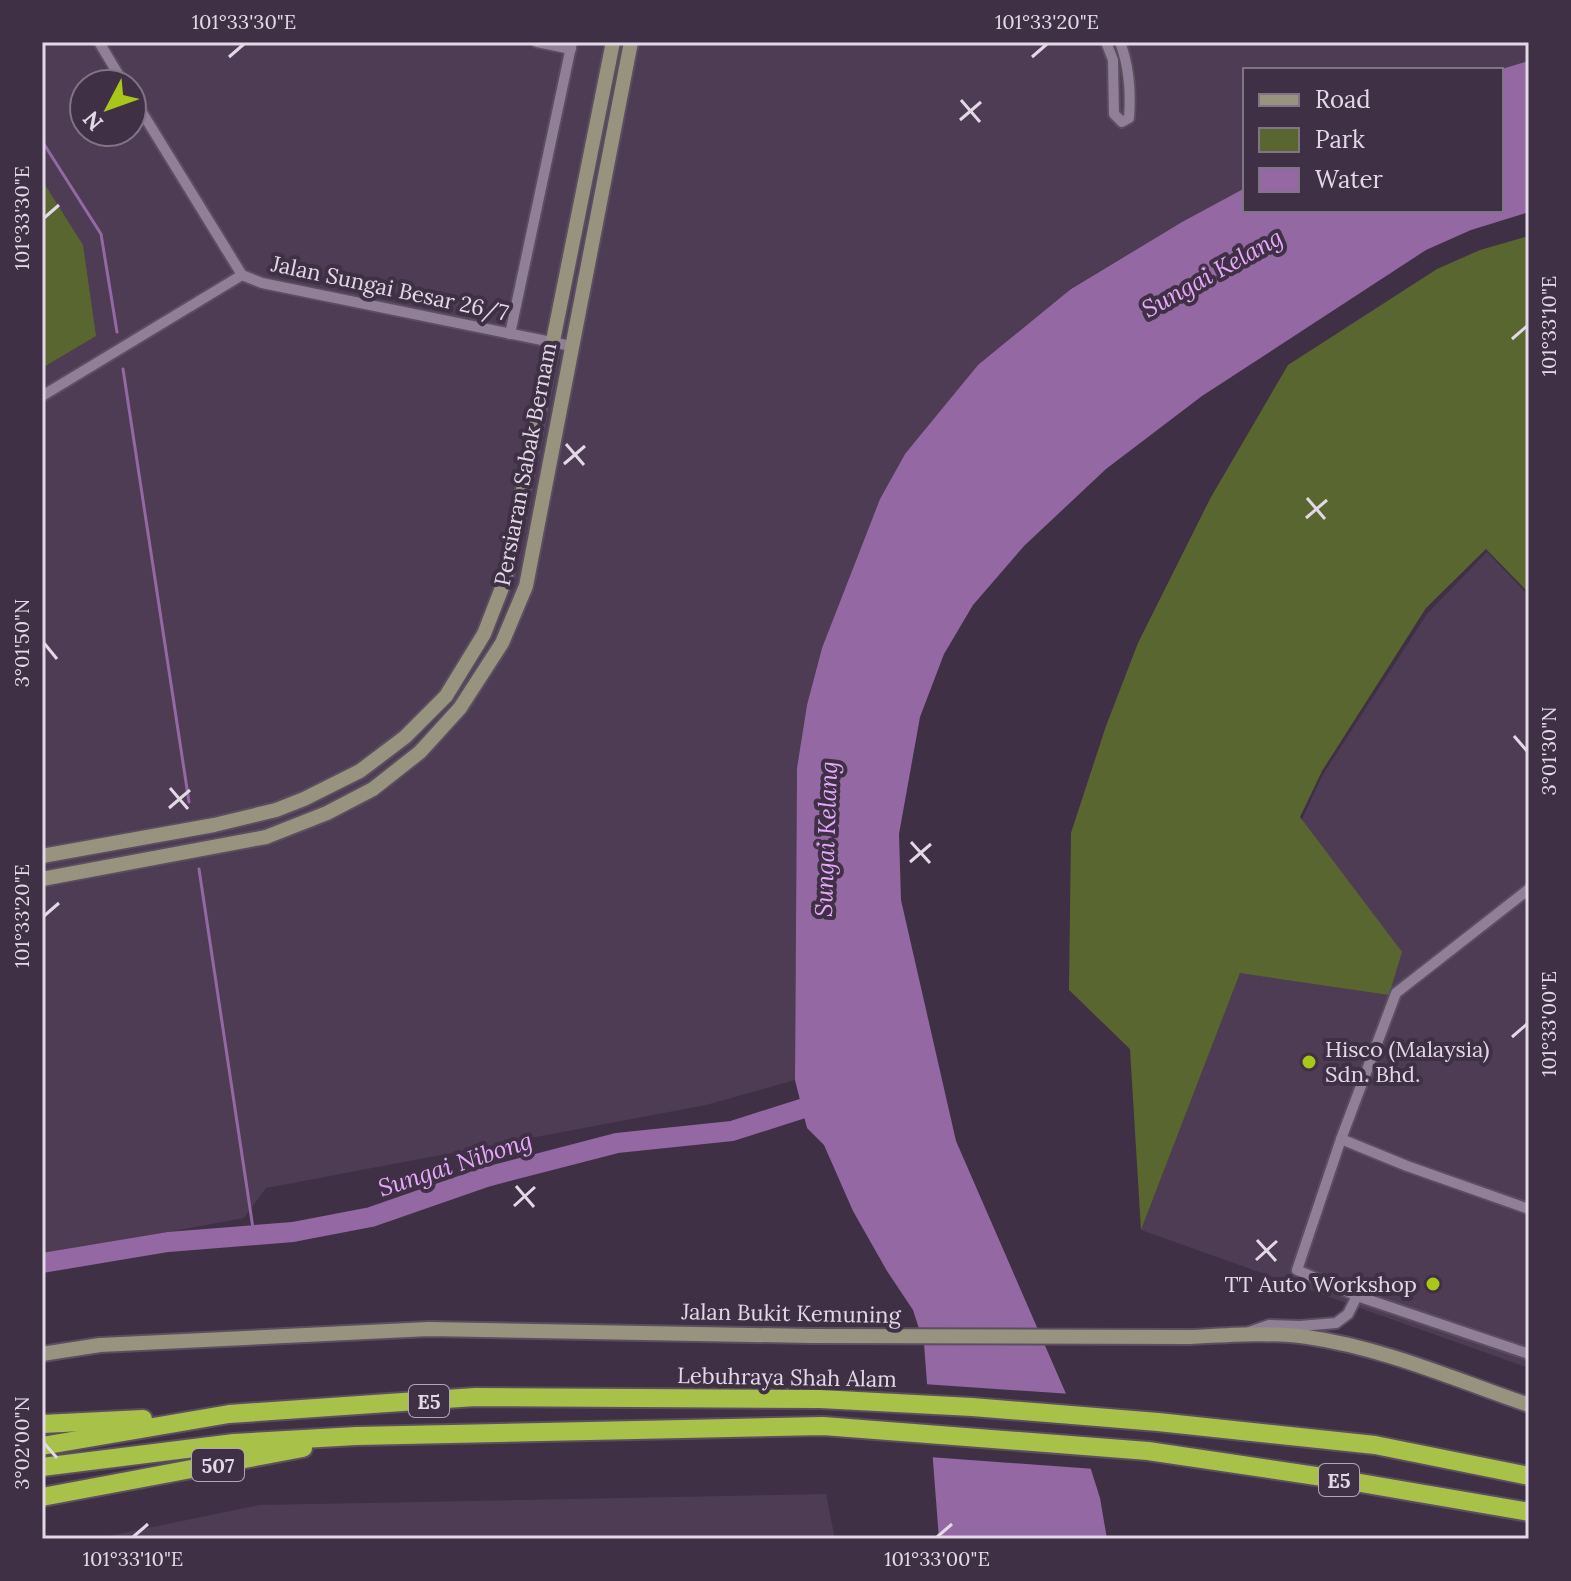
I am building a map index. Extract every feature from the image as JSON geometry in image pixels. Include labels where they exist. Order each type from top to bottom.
[{"type":"highway","name":"Lebuhraya Shah Alam","points":[[42,1446],[229,1414],[475,1397],[820,1399],[1158,1422],[1375,1445],[1529,1476]]},
{"type":"highway","name":"507","points":[[42,1424],[229,1414]]},
{"type":"highway","name":"E5","points":[[42,1467],[234,1443],[356,1436],[823,1426],[1148,1451],[1529,1512]]},
{"type":"highway","name":"507","points":[[42,1497],[247,1460],[356,1436]]},
{"type":"street","points":[[99,42],[114,68]]},
{"type":"street","points":[[510,334],[571,45],[537,42]]},
{"type":"street","name":"Persiaran Sabak Bernam","points":[[42,856],[214,825],[276,810],[304,799],[360,771],[405,737],[446,696],[484,634],[505,580],[613,42]]},
{"type":"street","name":"Persiaran Sabak Bernam","points":[[42,879],[266,837],[327,813],[373,789],[420,752],[460,708],[494,656],[526,586],[631,42]]},
{"type":"street","points":[[1106,42],[1113,60],[1114,114],[1122,122],[1129,118],[1130,109],[1127,61],[1120,42]]},
{"type":"street","points":[[148,122],[242,275]]},
{"type":"street","name":"Jalan Sungai Besar 26/7","points":[[42,396],[242,275],[262,283],[571,346]]},
{"type":"street","points":[[1529,889],[1396,993],[1341,1139],[1297,1270],[1357,1296],[1529,1354]]},
{"type":"street","points":[[1341,1139],[1529,1209]]},
{"type":"street","points":[[1243,1334],[1269,1325],[1336,1323],[1348,1314],[1357,1296]]},
{"type":"street","name":"Jalan Bukit Kemuning","points":[[42,1354],[100,1345],[429,1329],[811,1336],[1191,1337],[1243,1334],[1306,1337],[1378,1352],[1529,1405]]},
{"type":"shaded area","points":[[42,42],[1529,42],[1529,61],[1503,69],[1243,68],[1243,189],[1070,289],[905,454],[880,499],[822,648],[807,705],[797,768],[795,1080],[706,1105],[266,1188],[244,1218],[42,1255]]},
{"type":"shaded area","points":[[1487,552],[1529,596],[1529,1368],[1141,1230],[1283,861],[1322,776],[1427,614]]},
{"type":"shaded area","points":[[826,1494],[835,1539],[94,1539],[260,1505]]},
{"type":"green space","points":[[42,180],[83,245],[96,336],[42,368]]},
{"type":"green space","points":[[1529,236],[1529,593],[1486,549],[1426,608],[1322,771],[1300,817],[1402,952],[1389,995],[1240,973],[1141,1230],[1130,1049],[1069,990],[1071,833],[1106,726],[1138,643],[1211,497],[1288,365],[1437,269],[1480,250]]},
{"type":"water","name":"Sungai Kelang","points":[[1529,61],[1529,212],[1471,230],[1426,250],[1202,396],[1106,469],[1024,546],[973,605],[944,654],[920,717],[899,834],[901,900],[956,1141],[1070,1403],[1100,1498],[1107,1539],[939,1539],[924,1344],[913,1310],[853,1211],[824,1145],[807,1128],[795,1080],[797,768],[807,705],[822,648],[880,499],[905,454],[978,365],[1071,289],[1243,189],[1243,212],[1503,212],[1503,69]]},
{"type":"pier","points":[[923,1384],[1071,1394],[1095,1469],[929,1457]]},
{"type":"waterway","points":[[42,141],[101,234],[117,332]]},
{"type":"waterway","points":[[123,369],[189,802]]},
{"type":"waterway","points":[[199,869],[254,1235]]},
{"type":"waterway","name":"Sungai Nibong","points":[[42,1263],[168,1242],[293,1232],[371,1217],[486,1177],[617,1143],[732,1131],[827,1103]]},
{"type":"place","name":"Hisco (Malaysia) Sdn. Bhd.","points":[[1309,1062]]},
{"type":"place","name":"TT Auto Workshop","points":[[1433,1284]]}]
